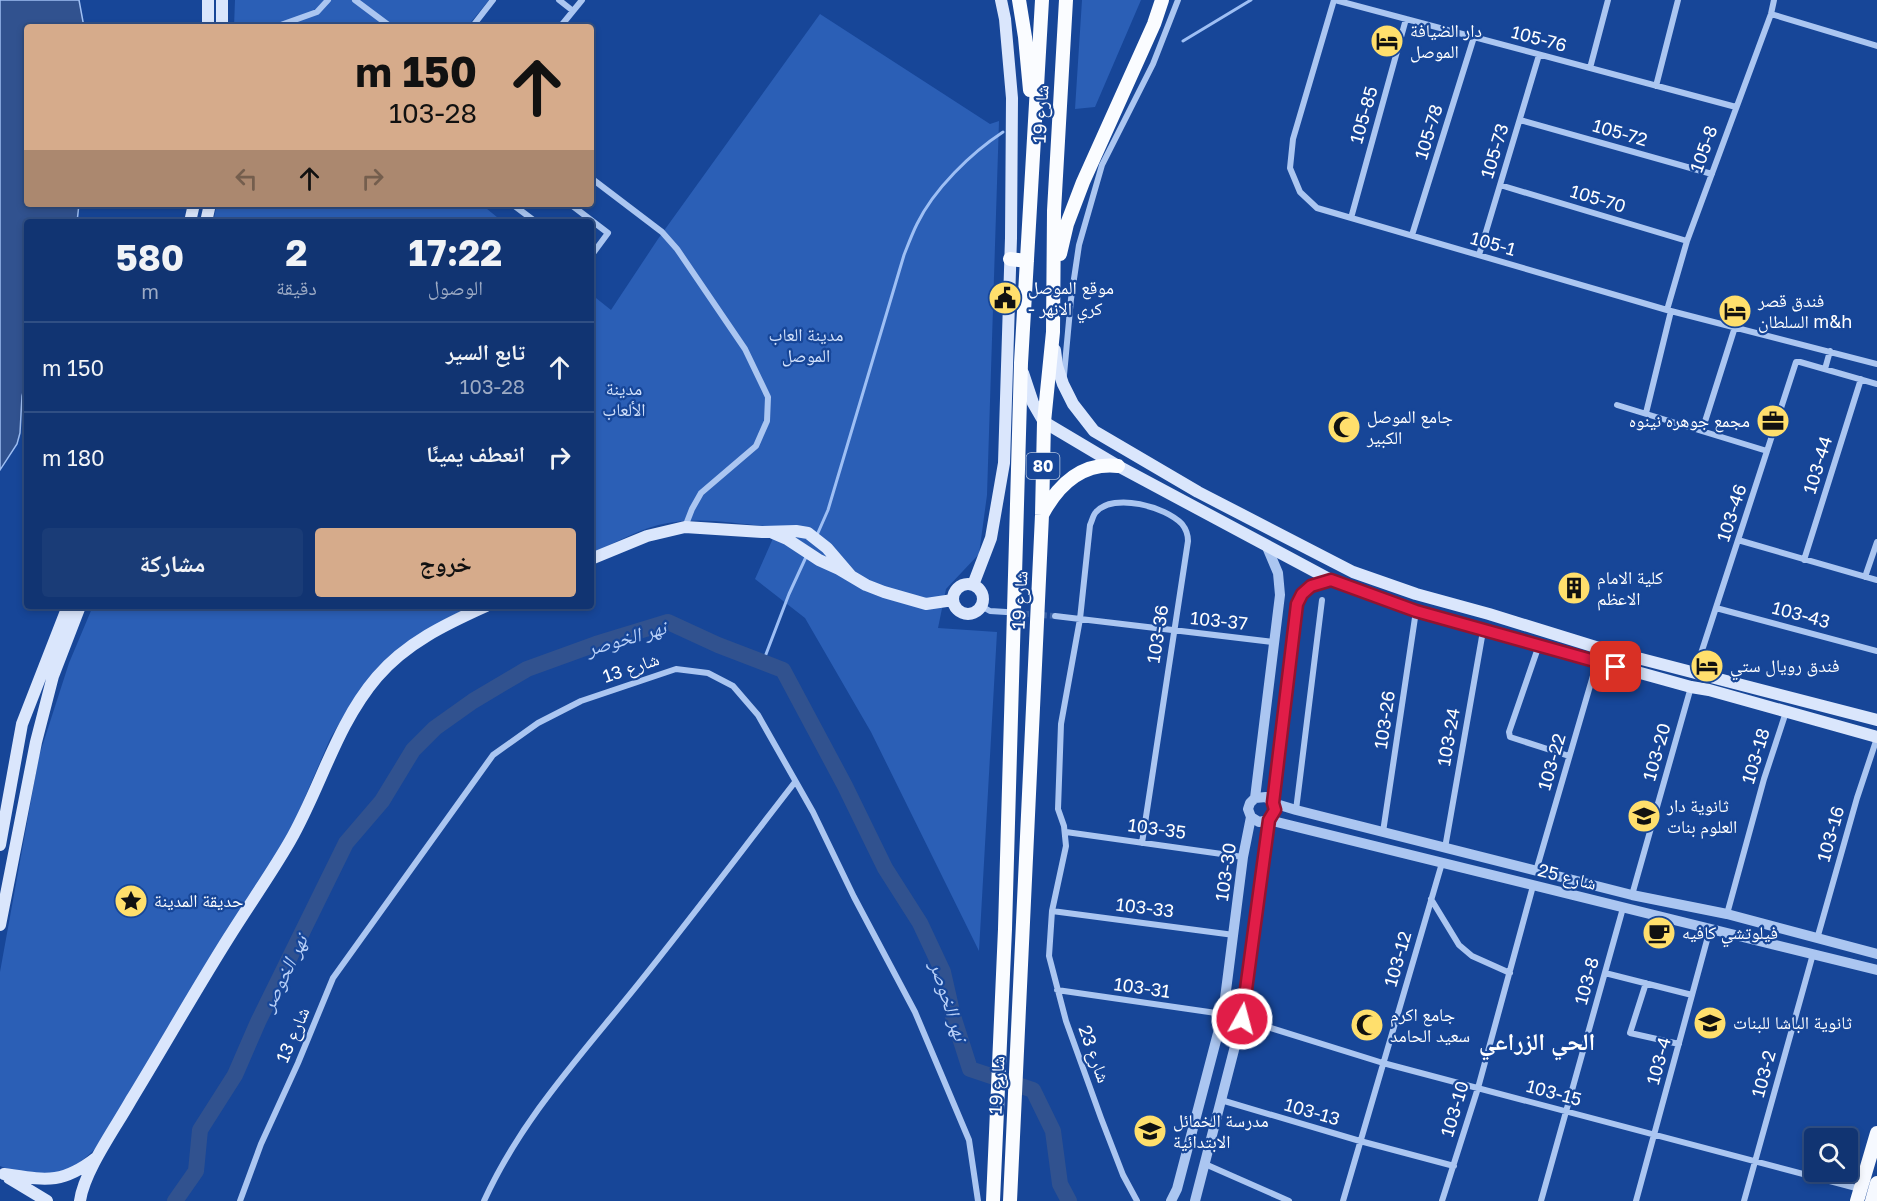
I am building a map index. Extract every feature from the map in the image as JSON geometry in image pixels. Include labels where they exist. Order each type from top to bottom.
[{"type":"highway","points":[[1019,0],[1025,37],[1033,151]]},
{"type":"highway","name":"شارع 19","points":[[993,1201],[1005,929],[1021,363],[1042,0]]},
{"type":"highway","name":"شارع 19","points":[[1010,1201],[1042,515],[1044,422],[1053,332],[1054,211],[1066,0]]},
{"type":"highway","points":[[1054,294],[1062,242],[1076,200],[1154,24],[1162,0]]},
{"type":"highway","points":[[1010,260],[1027,261]]},
{"type":"highway","points":[[1042,515],[1056,493],[1073,476],[1095,466],[1118,466]]},
{"type":"main road","points":[[208,0],[208,24]]},
{"type":"main road","points":[[222,0],[222,24]]},
{"type":"main road","points":[[973,585],[991,538],[1004,463],[1012,98],[1001,0]]},
{"type":"main road","points":[[1053,332],[1056,366],[1063,384],[1073,404],[1094,432],[1198,492],[1353,572],[1416,594],[1599,648],[1877,720]]},
{"type":"main road","points":[[1021,363],[1033,403],[1044,422],[1118,466],[1331,580],[1416,611],[1483,631],[1877,737]]},
{"type":"main road","points":[[1083,446],[1094,432]]},
{"type":"main road","points":[[594,558],[647,536],[685,527],[769,532],[796,531],[808,533],[827,548],[851,576]]},
{"type":"main road","points":[[769,532],[796,544],[819,560],[866,585],[926,604],[953,600]]},
{"type":"main road","points":[[973,585],[981,592],[981,606],[973,613],[963,614],[956,608],[953,594],[959,586],[973,585]]},
{"type":"main road","points":[[0,845],[22,724],[67,609]]},
{"type":"main road","points":[[0,925],[36,742],[53,676],[79,609]]},
{"type":"main road","points":[[80,1201],[83,1189],[99,1155],[201,983],[290,842],[309,805],[333,747],[366,690],[393,661],[424,637],[480,609]]},
{"type":"main road","points":[[1859,1195],[1877,1133]]},
{"type":"main road","points":[[2,1173],[39,1180],[58,1179],[75,1173],[99,1155]]},
{"type":"main road","points":[[2,1173],[46,1201]]},
{"type":"main road","points":[[1872,1201],[1877,1183]]},
{"type":"street","points":[[283,24],[317,12],[328,0]]},
{"type":"street","points":[[355,0],[387,24]]},
{"type":"street","points":[[474,24],[493,0]]},
{"type":"street","points":[[559,0],[573,11]]},
{"type":"street","points":[[562,24],[582,0]]},
{"type":"street","points":[[1063,384],[1079,245],[1102,165],[1153,64],[1178,0]]},
{"type":"street","name":"105-76","points":[[1335,0],[1736,107]]},
{"type":"street","name":"105-1","points":[[1335,0],[1293,139],[1290,168],[1300,192],[1317,208],[1669,310],[1877,364]]},
{"type":"street","points":[[1590,68],[1608,0]]},
{"type":"street","points":[[1656,86],[1678,0]]},
{"type":"street","name":"105-8","points":[[1646,413],[1687,241],[1771,14],[1774,0]]},
{"type":"street","points":[[1771,14],[1877,46]]},
{"type":"street","name":"105-85","points":[[1351,218],[1406,19]]},
{"type":"street","name":"105-78","points":[[1412,236],[1473,37]]},
{"type":"street","name":"105-73","points":[[1479,255],[1539,55]]},
{"type":"street","name":"105-72","points":[[1520,120],[1712,174]]},
{"type":"street","points":[[594,180],[662,232],[676,249],[745,349],[768,396],[767,421],[756,446],[701,494],[685,527]]},
{"type":"street","name":"105-70","points":[[1500,185],[1687,241]]},
{"type":"street","points":[[516,207],[532,219]]},
{"type":"street","points":[[574,207],[590,219]]},
{"type":"street","points":[[594,222],[608,233],[594,252]]},
{"type":"street","points":[[1702,431],[1735,327]]},
{"type":"street","points":[[1830,351],[1825,369],[1877,384]]},
{"type":"street","name":"103-46","points":[[1695,672],[1796,362],[1825,369]]},
{"type":"street","name":"103-44","points":[[1804,560],[1861,379]]},
{"type":"street","points":[[1617,405],[1767,451]]},
{"type":"street","name":"103-36","points":[[1096,512],[1110,503],[1138,504],[1176,520],[1185,529],[1188,542],[1142,843]]},
{"type":"street","name":"شارع 23","points":[[1096,512],[1090,525],[1080,619],[1061,724],[1058,809],[1066,832],[1064,860],[1052,911],[1049,957],[1066,1021],[1123,1175],[1137,1201]]},
{"type":"street","points":[[1738,540],[1877,580]]},
{"type":"street","points":[[1865,577],[1877,542]]},
{"type":"street","name":"103-30","points":[[1171,1201],[1177,1189],[1223,1014],[1243,857],[1251,817],[1249,806],[1255,798],[1280,595],[1280,581],[1276,566],[1267,547]]},
{"type":"street","points":[[1195,1201],[1242,1019],[1269,820],[1274,813],[1273,803],[1297,604],[1302,594],[1311,586],[1331,580]]},
{"type":"street","points":[[1296,810],[1322,600]]},
{"type":"street","points":[[981,606],[990,611],[1006,612]]},
{"type":"street","name":"103-43","points":[[1716,608],[1877,651]]},
{"type":"street","name":"103-26","points":[[1383,832],[1416,611]]},
{"type":"street","name":"103-37","points":[[1055,616],[1273,642]]},
{"type":"street","name":"103-24","points":[[1445,848],[1483,631]]},
{"type":"street","points":[[1539,645],[1509,732],[1510,737],[1569,756]]},
{"type":"street","name":"103-22","points":[[1536,871],[1597,662]]},
{"type":"street","name":"شارع 13","points":[[240,1201],[261,1144],[333,978],[493,755],[538,723],[581,701],[676,669],[708,673],[733,686],[758,715],[813,812],[854,897],[915,1012],[965,1130],[972,1153],[978,1201]]},
{"type":"street","name":"103-20","points":[[1632,895],[1690,687]]},
{"type":"street","name":"103-18","points":[[1727,914],[1764,779],[1786,712]]},
{"type":"street","name":"103-16","points":[[1817,939],[1857,798],[1877,737]]},
{"type":"street","points":[[484,1201],[492,1182],[542,1102],[795,782]]},
{"type":"street","name":"شارع 25","points":[[1255,798],[1266,797],[1273,803],[1296,810],[1632,895],[1727,914],[1877,954]]},
{"type":"street","name":"شارع 25","points":[[1251,817],[1259,822],[1269,820],[1877,970]]},
{"type":"street","name":"103-35","points":[[1066,832],[1243,857]]},
{"type":"street","name":"103-12","points":[[1343,1201],[1442,863]]},
{"type":"street","name":"103-10","points":[[1443,1201],[1478,1088],[1533,886]]},
{"type":"street","points":[[1431,899],[1459,945],[1472,956],[1510,973]]},
{"type":"street","name":"103-8","points":[[1541,1201],[1623,908]]},
{"type":"street","name":"103-33","points":[[1052,911],[1234,935]]},
{"type":"street","name":"103-4","points":[[1636,1201],[1710,929]]},
{"type":"street","name":"103-2","points":[[1744,1201],[1812,954]]},
{"type":"street","points":[[1605,973],[1692,995]]},
{"type":"street","points":[[1646,983],[1630,1034],[1679,1044]]},
{"type":"street","name":"103-31","points":[[1058,990],[1223,1014]]},
{"type":"street","name":"103-15","points":[[1242,1019],[1383,1063],[1756,1162],[1859,1195]]},
{"type":"street","name":"103-13","points":[[1221,1100],[1360,1142],[1454,1166]]},
{"type":"street","points":[[1193,1129],[1212,1134]]},
{"type":"street","points":[[1205,1164],[1289,1201]]},
{"type":"green space","points":[[235,0],[489,0],[469,24],[234,24]]},
{"type":"green space","points":[[1082,0],[1141,0],[1095,107],[1075,109]]},
{"type":"green space","name":"مدينة العاب الموصل","points":[[820,14],[990,124],[999,121],[987,495],[979,554],[946,589],[938,628],[997,632],[979,951],[871,732],[805,618],[755,579],[778,527],[696,520],[682,521],[658,525],[594,553],[594,296],[611,310],[658,239]]},
{"type":"green space","points":[[216,207],[485,207],[499,219],[214,219]]},
{"type":"green space","points":[[92,609],[467,609],[447,618],[353,700],[330,739],[287,839],[95,1149],[72,1168],[51,1176],[40,1177],[0,1166],[0,972],[39,756],[69,663]]},
{"type":"shaded area","points":[[0,0],[79,0],[83,24],[24,24],[24,207],[79,207],[77,219],[24,219],[24,388],[20,433],[17,444],[0,470]]},
{"type":"waterway","points":[[1183,41],[1251,0]]},
{"type":"waterway","points":[[817,535],[828,510],[904,255],[915,228],[943,185],[978,150],[1003,132]]},
{"type":"waterway","points":[[763,662],[806,557]]},
{"type":"waterway","name":"نهر الخوصر","points":[[175,1201],[196,1171],[200,1130],[235,1075],[258,1022],[346,843],[382,801],[413,750],[435,728],[473,701],[527,669],[596,644],[668,622],[718,645],[783,670],[845,786],[885,868],[920,923],[943,972],[953,1016],[970,1069],[1033,1090],[1053,1131],[1060,1184],[1069,1201]]},
{"type":"tunnel","points":[[1014,613],[1055,616]]},
{"type":"place","name":"دار الضيافة الموصل","points":[[1387,41]]},
{"type":"place","name":"موقع الموصل - كري الانهر","points":[[1005,298]]},
{"type":"place","name":"فندق قصر السلطان m&h","points":[[1735,311]]},
{"type":"place","name":"مجمع جوهره نينوه","points":[[1773,421]]},
{"type":"place","name":"جامع الموصل الكبير","points":[[1344,427]]},
{"type":"place","name":"كلية الامام الاعظم","points":[[1574,588]]},
{"type":"place","name":"فندق رويال ستي","points":[[1707,666]]},
{"type":"place","name":"ثانوية دار العلوم بنات","points":[[1644,816]]},
{"type":"place","name":"حديقة المدينة","points":[[131,901]]},
{"type":"place","name":"فيلوتشي كافيه","points":[[1659,933]]},
{"type":"place","name":"ثانوية الباشا للبنات","points":[[1710,1023]]},
{"type":"place","name":"جامع اكرم سعيد الحامد","points":[[1367,1025]]},
{"type":"place","name":"مدرسة الخمائل الابتدائية","points":[[1150,1131]]},
{"type":"district","name":"الحي الزراعي","points":[[1537,1042]]},
{"type":"route","points":[[1242,1019],[1269,820],[1275,810],[1273,803],[1297,604],[1306,590],[1316,584],[1331,580],[1416,611],[1616,667]]},
{"type":"park label","name":"مدينة الألعاب","points":[[624,399]]}]
